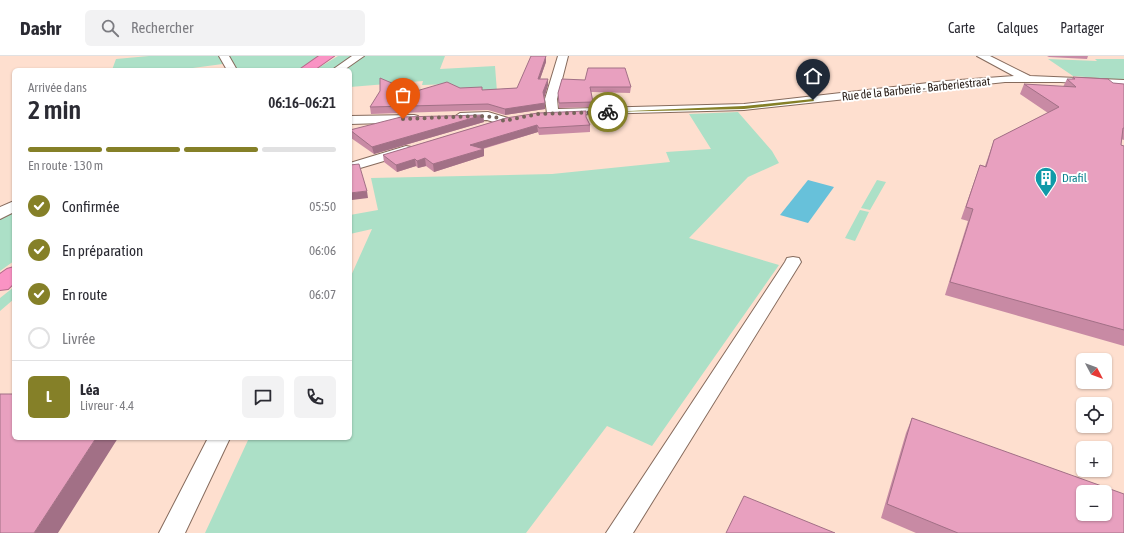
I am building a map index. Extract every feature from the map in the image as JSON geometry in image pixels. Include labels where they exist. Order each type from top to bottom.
[{"type":"highway","points":[[308,68],[328,56]]},
{"type":"highway","points":[[0,284],[12,275]]},
{"type":"street","points":[[224,56],[231,68]]},
{"type":"street","points":[[340,68],[359,56]]},
{"type":"street","points":[[553,113],[551,99],[563,56]]},
{"type":"street","points":[[982,56],[1029,79]]},
{"type":"street","name":"Rue de la Barberie - Barberiestraat","points":[[538,114],[744,107],[972,82],[1029,79],[1124,83]]},
{"type":"street","points":[[447,117],[488,116],[504,121]]},
{"type":"street","points":[[475,130],[518,117]]},
{"type":"street","points":[[352,120],[425,118]]},
{"type":"street","points":[[352,166],[416,147]]},
{"type":"street","points":[[0,214],[12,206]]},
{"type":"street","points":[[619,533],[793,262]]},
{"type":"street","points":[[172,533],[218,440]]},
{"type":"green space","points":[[149,56],[321,56],[301,68],[236,68],[230,63],[193,68],[113,68],[116,59]]},
{"type":"green space","points":[[338,56],[445,56],[440,69],[495,66],[497,92],[454,94],[453,84],[422,85],[423,81],[352,87],[352,68],[318,68]]},
{"type":"green space","points":[[1048,59],[1097,61],[1095,59],[1124,59],[1124,80],[1073,76]]},
{"type":"green space","points":[[738,112],[772,151],[779,163],[748,177],[689,238],[779,265],[652,446],[607,426],[526,533],[205,533],[248,440],[352,440],[352,274],[372,229],[352,234],[352,215],[378,210],[371,178],[552,174],[670,162],[666,152],[711,149],[689,114]]},
{"type":"green space","points":[[877,180],[886,182],[870,210],[861,208]]},
{"type":"green space","points":[[12,201],[12,262],[0,271],[0,208]]},
{"type":"green space","points":[[860,210],[869,212],[855,241],[845,238]]},
{"type":"green space","points":[[12,289],[12,301],[0,311],[0,298]]},
{"type":"water","points":[[808,180],[834,187],[808,223],[780,215]]},
{"type":"building","points":[[531,56],[546,56],[538,79],[548,79],[543,92],[545,103],[505,109],[488,104],[370,107],[380,91],[380,78],[413,92],[447,82],[460,88],[482,87],[482,90],[517,88]]},
{"type":"building","points":[[588,68],[625,68],[631,87],[590,87],[593,102],[559,103],[558,93],[562,79],[585,80]]},
{"type":"building","name":"Drafil","points":[[1073,77],[1108,79],[1113,83],[1124,84],[1124,128],[1121,145],[1124,146],[1124,330],[950,282],[973,209],[966,207],[980,165],[986,167],[994,140],[1059,107],[1024,84],[1076,87],[1067,79],[1075,79]]},
{"type":"building","points":[[586,111],[586,117],[590,125],[539,128],[537,125],[470,145],[484,149],[433,164],[425,158],[417,161],[415,159],[396,165],[383,155],[506,118],[538,113]]},
{"type":"building","points":[[483,115],[372,147],[352,132],[352,129],[401,117]]},
{"type":"building","points":[[359,164],[367,191],[352,193],[352,165]]},
{"type":"building","points":[[0,394],[12,394],[12,440],[95,440],[34,533],[0,533]]},
{"type":"building","points":[[912,418],[1099,485],[1076,485],[1076,521],[1112,521],[1112,490],[1124,494],[1124,533],[958,533],[887,504]]},
{"type":"building","points":[[744,496],[835,533],[726,533]]},
{"type":"way so far","points":[[403,119],[488,116],[504,121],[528,115],[560,112],[608,112]]},
{"type":"place","name":"Drafil","points":[[1046,198]]},
{"type":"route","points":[[608,112],[698,110],[785,104],[813,100]]}]
